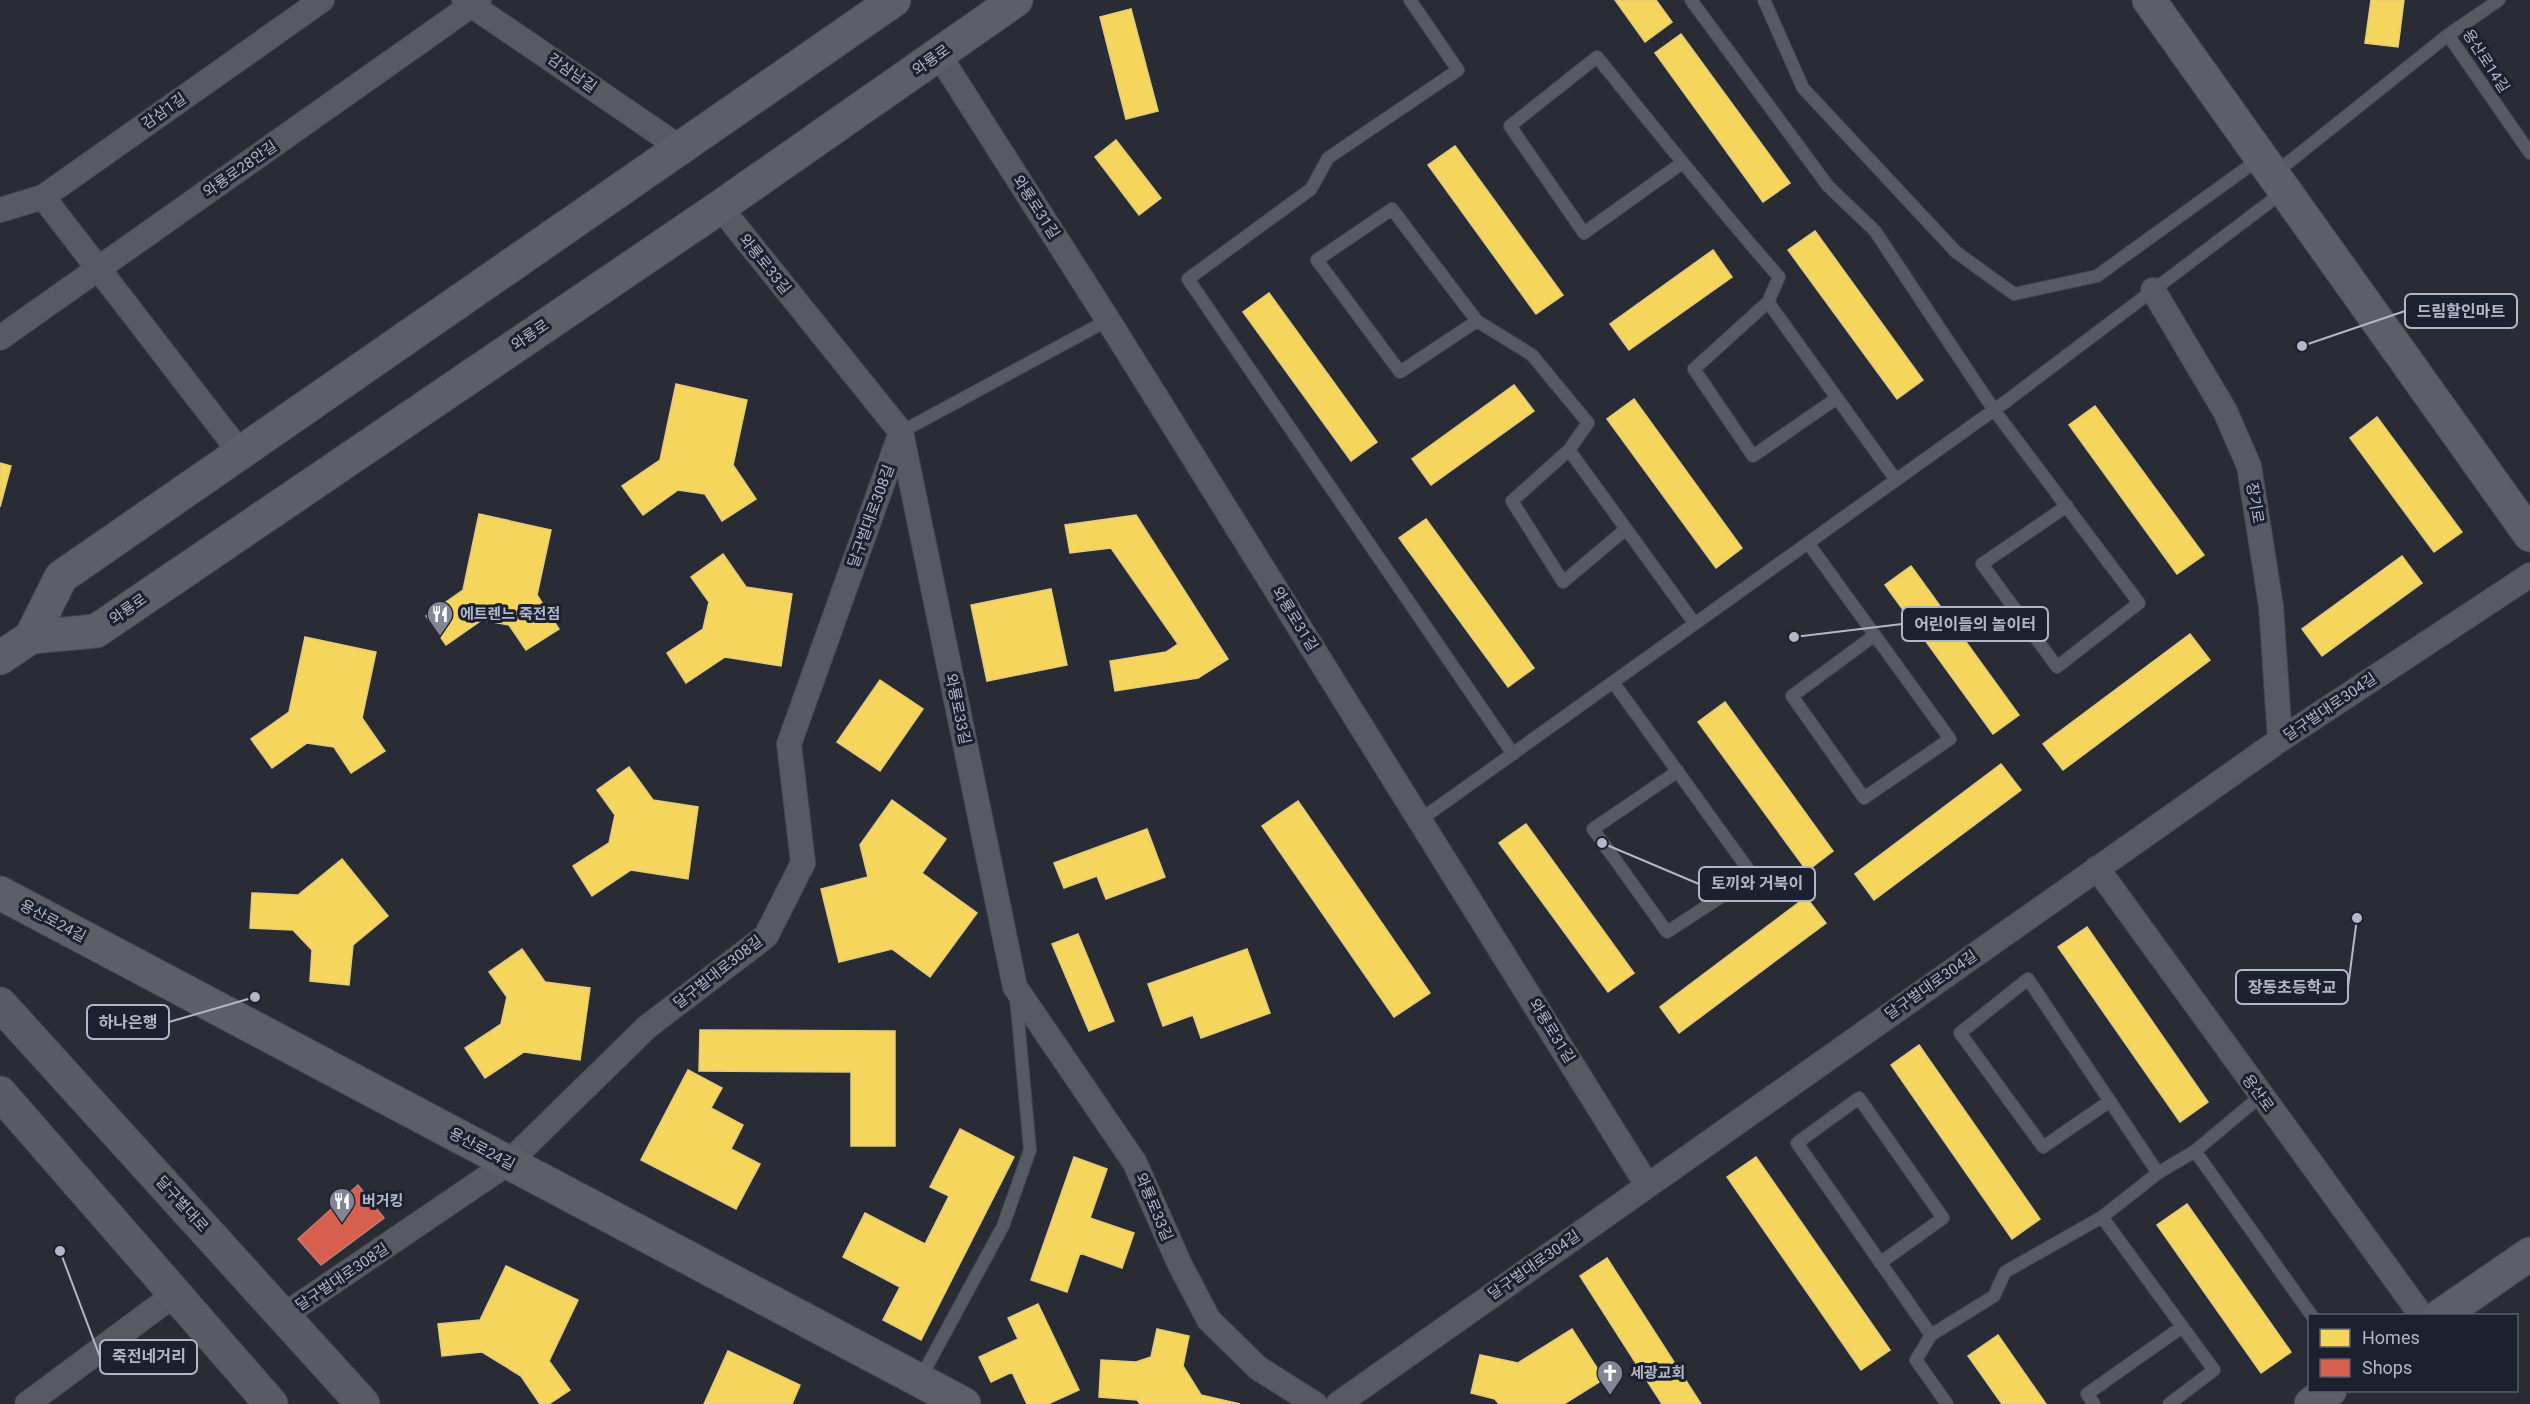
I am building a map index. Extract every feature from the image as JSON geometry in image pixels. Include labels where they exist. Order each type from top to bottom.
[{"type":"main road","name":"와룡로","points":[[31,637],[61,577],[239,451],[894,0]]},
{"type":"main road","name":"와룡로","points":[[0,658],[31,637],[96,631],[720,207],[1016,0]]},
{"type":"main road","points":[[2149,0],[2530,536]]},
{"type":"main road","name":"용산로24길","points":[[0,893],[964,1404]]},
{"type":"main road","name":"달구벌대로","points":[[0,1004],[363,1404]]},
{"type":"main road","points":[[0,1093],[271,1404]]},
{"type":"main road","points":[[2443,1314],[2530,1254]]},
{"type":"main road","points":[[2311,1404],[2327,1392]]},
{"type":"street","name":"감삼1길","points":[[0,210],[43,197],[322,0]]},
{"type":"street","name":"감삼남길","points":[[472,1],[679,147]]},
{"type":"street","name":"와룡로28안길","points":[[0,338],[472,1]]},
{"type":"street","name":"와룡로31길","points":[[939,55],[1108,320],[1647,1185]]},
{"type":"street","points":[[43,197],[239,451]]},
{"type":"street","name":"와룡로33길","points":[[720,207],[901,432],[1015,987],[1135,1163],[1180,1265],[1209,1320],[1258,1368],[1315,1404]]},
{"type":"street","name":"장기로","points":[[2153,290],[2225,411],[2249,466],[2271,606],[2280,740]]},
{"type":"street","name":"달구벌대로308길","points":[[283,1316],[508,1163],[647,1028],[766,936],[803,863],[789,744],[901,432]]},
{"type":"street","name":"달구벌대로304길","points":[[1338,1404],[2280,740],[2530,575]]},
{"type":"street","name":"용산로","points":[[2097,868],[2421,1314]]},
{"type":"street","points":[[27,1404],[175,1294]]},
{"type":"lane","points":[[1410,0],[1458,70],[1328,158],[1311,189],[1188,279],[1513,754]]},
{"type":"lane","points":[[1691,0],[1828,186],[1875,231],[1994,410],[2067,506],[2139,603],[2057,667],[1982,564],[2067,506]]},
{"type":"lane","points":[[1764,0],[1803,88],[1956,252],[2014,294],[2097,276],[2273,174]]},
{"type":"lane","name":"용산로14길","points":[[2499,0],[2448,35],[2530,153]]},
{"type":"lane","points":[[1420,820],[1994,410],[2153,290],[2273,174],[2448,35]]},
{"type":"lane","points":[[1682,163],[1584,233],[1510,126],[1598,57],[1682,163],[1779,277],[1768,302],[1694,369],[1753,456],[1837,398]]},
{"type":"lane","points":[[1477,321],[1400,372],[1317,260],[1392,209],[1477,321],[1532,355],[1588,423],[1569,450],[1512,501],[1563,582],[1626,529]]},
{"type":"lane","points":[[1768,302],[1896,480]]},
{"type":"lane","points":[[901,432],[1108,320]]},
{"type":"lane","points":[[1569,450],[1695,624]]},
{"type":"lane","points":[[1808,543],[1875,635],[1950,739],[1864,798],[1792,696],[1875,635]]},
{"type":"lane","points":[[1613,682],[1678,771],[1753,876],[1667,932],[1593,829],[1678,771]]},
{"type":"lane","points":[[2110,1101],[2043,1147],[1960,1033],[2028,979],[2110,1101],[2158,1173]]},
{"type":"lane","name":"와룡로33길","points":[[919,1380],[1003,1227],[1030,1150],[1015,987]]},
{"type":"lane","points":[[1947,1404],[1916,1360],[1931,1335],[1994,1296],[2005,1272],[2102,1217],[2158,1173],[2195,1151],[2261,1096]]},
{"type":"lane","points":[[1880,1263],[1943,1218],[1859,1098],[1797,1143],[1880,1263],[1931,1335]]},
{"type":"lane","points":[[2195,1151],[2311,1314]]},
{"type":"lane","points":[[2102,1217],[2214,1370],[2169,1404]]},
{"type":"lane","points":[[2094,1404],[2087,1394],[2182,1327]]},
{"type":"building: Homes","points":[[1615,0],[1656,0],[1672,22],[1645,42]]},
{"type":"building: Homes","points":[[2371,0],[2404,0],[2398,47],[2365,43]]},
{"type":"building: Homes","points":[[1131,9],[1158,111],[1126,119],[1100,17]]},
{"type":"building: Homes","points":[[1681,34],[1790,183],[1763,202],[1655,53]]},
{"type":"building: Homes","points":[[1116,140],[1161,198],[1139,215],[1095,157]]},
{"type":"building: Homes","points":[[1455,146],[1563,295],[1536,314],[1428,165]]},
{"type":"building: Homes","points":[[1815,231],[1923,380],[1897,399],[1788,250]]},
{"type":"building: Homes","points":[[1713,250],[1732,277],[1629,350],[1610,324]]},
{"type":"building: Homes","points":[[1269,293],[1377,442],[1351,461],[1243,312]]},
{"type":"building: Homes","points":[[676,384],[747,400],[733,465],[756,499],[722,521],[705,494],[678,490],[643,515],[622,486],[660,460]]},
{"type":"building: Homes","points":[[1514,385],[1534,411],[1431,485],[1412,459]]},
{"type":"building: Homes","points":[[1634,399],[1742,548],[1716,568],[1607,419]]},
{"type":"building: Homes","points":[[2095,406],[2204,555],[2177,574],[2069,425]]},
{"type":"building: Homes","points":[[2377,417],[2462,532],[2434,552],[2350,438]]},
{"type":"building: Homes","points":[[0,463],[11,466],[0,507]]},
{"type":"building: Homes","points":[[479,514],[551,530],[537,595],[559,629],[526,650],[509,625],[482,620],[446,645],[426,616],[463,590]]},
{"type":"building: Homes","points":[[1136,515],[1228,659],[1198,678],[1115,691],[1110,661],[1166,652],[1178,644],[1111,548],[1070,553],[1065,525]]},
{"type":"building: Homes","points":[[1426,519],[1534,668],[1508,687],[1399,538]]},
{"type":"building: Homes","points":[[723,554],[746,587],[792,594],[781,666],[725,657],[686,683],[667,653],[703,629],[709,602],[691,577]]},
{"type":"building: Homes","points":[[2402,556],[2422,583],[2322,656],[2302,629]]},
{"type":"building: Homes","points":[[1911,566],[2019,715],[1993,734],[1885,585]]},
{"type":"building: Homes","points":[[1051,589],[1067,665],[987,681],[971,605]]},
{"type":"building: Homes","points":[[2190,634],[2210,660],[2063,770],[2043,744]]},
{"type":"building: Homes","points":[[305,637],[376,652],[362,718],[385,751],[351,773],[334,747],[307,743],[272,768],[251,739],[289,712]]},
{"type":"building: Homes","points":[[880,680],[923,709],[880,771],[837,742]]},
{"type":"building: Homes","points":[[1725,702],[1833,851],[1807,871],[1698,722]]},
{"type":"building: Homes","points":[[2001,764],[2021,790],[1874,900],[1855,874]]},
{"type":"building: Homes","points":[[629,767],[653,800],[698,807],[688,879],[631,870],[592,896],[573,866],[609,843],[615,815],[597,790]]},
{"type":"building: Homes","points":[[892,800],[946,839],[922,873],[977,913],[930,977],[892,949],[839,962],[821,889],[868,877],[860,845]]},
{"type":"building: Homes","points":[[1298,801],[1430,993],[1394,1017],[1262,826]]},
{"type":"building: Homes","points":[[1526,824],[1634,973],[1608,992],[1499,843]]},
{"type":"building: Homes","points":[[1147,829],[1165,877],[1106,899],[1097,876],[1064,888],[1054,863]]},
{"type":"building: Homes","points":[[342,859],[388,916],[353,945],[349,985],[310,981],[312,950],[293,930],[250,928],[252,893],[298,895]]},
{"type":"building: Homes","points":[[1806,897],[1826,923],[1679,1033],[1660,1007]]},
{"type":"building: Homes","points":[[2087,927],[2208,1102],[2180,1122],[2058,947]]},
{"type":"building: Homes","points":[[1078,934],[1114,1021],[1089,1031],[1052,944]]},
{"type":"building: Homes","points":[[522,949],[545,982],[590,988],[580,1060],[524,1052],[485,1078],[465,1048],[501,1024],[507,997],[489,972]]},
{"type":"building: Homes","points":[[1247,949],[1270,1013],[1201,1038],[1193,1015],[1163,1026],[1148,984]]},
{"type":"building: Homes","points":[[700,1030],[895,1031],[895,1146],[851,1146],[851,1072],[699,1071]]},
{"type":"building: Homes","points":[[1919,1045],[2040,1219],[2012,1239],[1891,1065]]},
{"type":"building: Homes","points":[[688,1070],[722,1088],[711,1108],[743,1125],[731,1149],[760,1164],[736,1209],[641,1160]]},
{"type":"building: Homes","points":[[960,1129],[1014,1157],[921,1340],[883,1320],[900,1287],[843,1257],[865,1213],[925,1244],[949,1196],[930,1187]]},
{"type":"building: Homes","points":[[1074,1157],[1107,1169],[1090,1218],[1134,1233],[1122,1268],[1080,1253],[1067,1292],[1031,1280]]},
{"type":"building: Homes","points":[[1756,1157],[1890,1350],[1861,1370],[1727,1177]]},
{"type":"building: Homes","points":[[2187,1204],[2291,1352],[2261,1373],[2157,1225]]},
{"type":"building: Homes","points":[[1607,1258],[1701,1404],[1662,1404],[1580,1276]]},
{"type":"building: Homes","points":[[506,1266],[578,1300],[549,1361],[570,1390],[549,1404],[540,1404],[521,1376],[482,1352],[442,1356],[438,1324],[480,1320]]},
{"type":"building: Homes","points":[[1038,1304],[1079,1390],[1048,1404],[1027,1404],[1012,1372],[991,1382],[979,1357],[1018,1339],[1008,1318]]},
{"type":"building: Homes","points":[[1157,1329],[1189,1336],[1183,1366],[1201,1395],[1240,1404],[1140,1404],[1137,1400],[1099,1397],[1101,1360],[1136,1362],[1151,1357]]},
{"type":"building: Homes","points":[[1572,1329],[1604,1379],[1564,1404],[1499,1404],[1495,1399],[1471,1393],[1480,1355],[1518,1363]]},
{"type":"building: Homes","points":[[1998,1335],[2046,1404],[2002,1404],[1968,1356]]},
{"type":"building: Homes","points":[[728,1351],[800,1385],[792,1404],[704,1404]]},
{"type":"building: Shops","points":[[358,1185],[384,1218],[321,1265],[298,1239]]},
{"type":"place","name":"드림할인마트","points":[[2302,346]]},
{"type":"place","name":"에트렌느 죽전점","points":[[440,637]]},
{"type":"place","name":"어린이들의 놀이터","points":[[1794,637]]},
{"type":"place","name":"토끼와 거북이","points":[[1602,843]]},
{"type":"place","name":"장동초등학교","points":[[2357,918]]},
{"type":"place","name":"하나은행","points":[[255,997]]},
{"type":"place","name":"버거킹","points":[[342,1224]]},
{"type":"place","name":"죽전네거리","points":[[60,1251]]},
{"type":"place","name":"세광교회","points":[[1610,1396]]}]
